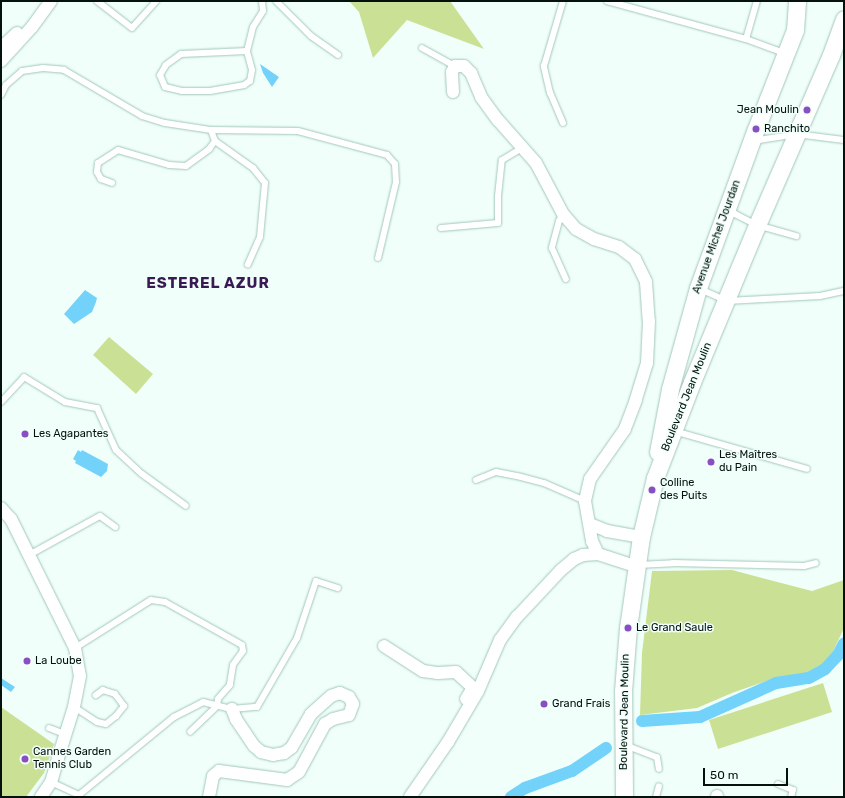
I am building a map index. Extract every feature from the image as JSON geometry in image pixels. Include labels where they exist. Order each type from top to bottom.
[{"type":"main road","name":"Avenue Michel Jourdan","points":[[655,478],[670,388],[698,288],[749,147],[795,30],[797,1]]},
{"type":"main road","name":"Boulevard Jean Moulin","points":[[624,797],[623,691],[626,652],[636,566],[641,537],[655,478],[692,382],[727,301],[757,224],[844,23]]},
{"type":"street","points":[[1,61],[32,27],[51,1]]},
{"type":"street","points":[[1,48],[41,13]]},
{"type":"street","points":[[453,92],[452,72],[455,66],[464,66],[471,73],[481,97],[536,164],[563,214],[576,229],[594,238],[619,247],[635,259],[646,282],[649,321],[647,363],[636,400],[625,429],[590,479],[585,501],[592,541],[598,554]]},
{"type":"street","points":[[1,508],[11,520],[75,648],[80,676],[74,707],[51,782],[41,797]]},
{"type":"street","points":[[590,524],[607,531],[641,537]]},
{"type":"street","points":[[410,797],[448,742],[478,691],[500,640],[517,617],[561,570],[574,559],[598,554],[636,566]]},
{"type":"street","points":[[384,646],[423,671],[438,673],[456,672],[473,688],[448,729],[448,742]]},
{"type":"street","points":[[208,797],[213,776],[219,771],[287,780],[299,772],[325,724],[333,719],[349,715],[353,704],[349,697],[340,693],[331,696],[311,714],[291,748],[284,753],[273,755],[261,752],[254,746],[236,719],[232,710]]},
{"type":"lane","points":[[97,1],[132,28],[156,1]]},
{"type":"lane","points":[[248,51],[181,54],[166,65],[160,75],[165,87],[182,90],[210,91],[244,85],[250,81],[252,70],[248,51],[253,27],[263,11],[262,1]]},
{"type":"lane","points":[[276,1],[311,36],[338,55]]},
{"type":"lane","points":[[563,1],[544,66],[550,93],[563,123]]},
{"type":"lane","points":[[607,1],[746,39],[786,54]]},
{"type":"lane","points":[[746,39],[757,1]]},
{"type":"lane","points":[[422,48],[455,66]]},
{"type":"lane","points":[[1,95],[6,85],[22,71],[43,68],[64,70],[142,116],[165,123],[211,130],[298,131],[387,155],[395,164],[396,182],[378,258]]},
{"type":"lane","points":[[211,130],[215,141],[253,168],[265,183],[260,237],[248,264]]},
{"type":"lane","points":[[749,147],[759,140],[796,134],[837,138],[844,141]]},
{"type":"lane","points":[[112,183],[101,180],[97,172],[98,164],[118,150],[169,165],[186,166],[209,149],[215,141]]},
{"type":"lane","points":[[441,228],[498,223],[498,196],[502,160],[522,148]]},
{"type":"lane","points":[[728,205],[736,214],[757,224],[796,236]]},
{"type":"lane","points":[[563,214],[559,221],[552,248],[566,279]]},
{"type":"lane","points":[[698,288],[727,301],[820,296],[844,291]]},
{"type":"lane","points":[[1,402],[24,377],[64,402],[97,408],[116,450],[142,474],[186,506]]},
{"type":"lane","points":[[674,431],[807,469]]},
{"type":"lane","points":[[476,480],[496,472],[522,477],[544,483],[585,501]]},
{"type":"lane","points":[[29,555],[100,516],[115,527]]},
{"type":"lane","points":[[636,566],[673,562],[804,566],[816,564]]},
{"type":"lane","points":[[51,782],[78,795],[174,717],[203,702],[232,710],[257,708],[298,638],[316,581],[338,588]]},
{"type":"lane","points":[[75,648],[151,600],[165,602],[242,645],[243,651],[233,665],[230,685],[218,699],[217,706],[190,732]]},
{"type":"lane","points":[[74,707],[90,716],[96,722],[106,724],[116,716],[124,706],[116,694],[103,690],[96,695]]},
{"type":"lane","points":[[49,728],[65,734]]},
{"type":"lane","points":[[624,745],[657,757],[659,770]]},
{"type":"lane","points":[[778,784],[793,790],[791,797]]},
{"type":"lane","points":[[656,797],[659,786]]},
{"type":"green space","points":[[349,1],[450,1],[484,49],[407,20],[373,58],[359,12]]},
{"type":"green space","points":[[109,337],[153,374],[136,394],[93,355]]},
{"type":"green space","points":[[732,570],[812,591],[844,580],[844,628],[829,660],[821,669],[806,674],[775,678],[732,693],[697,708],[640,715],[642,653],[652,571]]},
{"type":"green space","points":[[823,683],[832,712],[718,749],[709,720]]},
{"type":"green space","name":"Cannes Garden Tennis Club","points":[[1,707],[54,744],[44,773],[26,797],[1,797]]},
{"type":"water","points":[[260,64],[279,77],[272,87],[263,73]]},
{"type":"water","points":[[85,290],[97,298],[96,302],[92,312],[74,324],[64,314]]},
{"type":"water","points":[[78,450],[81,452],[82,450],[108,464],[107,471],[101,477],[75,463],[76,461],[73,459]]},
{"type":"water","points":[[1,678],[15,687],[11,692],[1,685]]},
{"type":"waterway","points":[[642,721],[700,717],[776,683],[809,678],[825,669],[838,655],[844,643]]},
{"type":"waterway","points":[[511,797],[525,788],[572,771],[606,748]]},
{"type":"place","name":"Jean Moulin","points":[[807,110]]},
{"type":"place","name":"Ranchito","points":[[756,129]]},
{"type":"place","name":"Les Agapantes","points":[[25,434]]},
{"type":"place","name":"Les Maîtres du Pain","points":[[711,462]]},
{"type":"place","name":"Colline des Puits","points":[[652,490]]},
{"type":"place","name":"Le Grand Saule","points":[[628,628]]},
{"type":"place","name":"La Loube","points":[[27,661]]},
{"type":"place","name":"Grand Frais","points":[[544,704]]},
{"type":"place","name":"Cannes Garden Tennis Club","points":[[25,759]]},
{"type":"district","name":"ESTEREL AZUR","points":[[208,284]]}]
